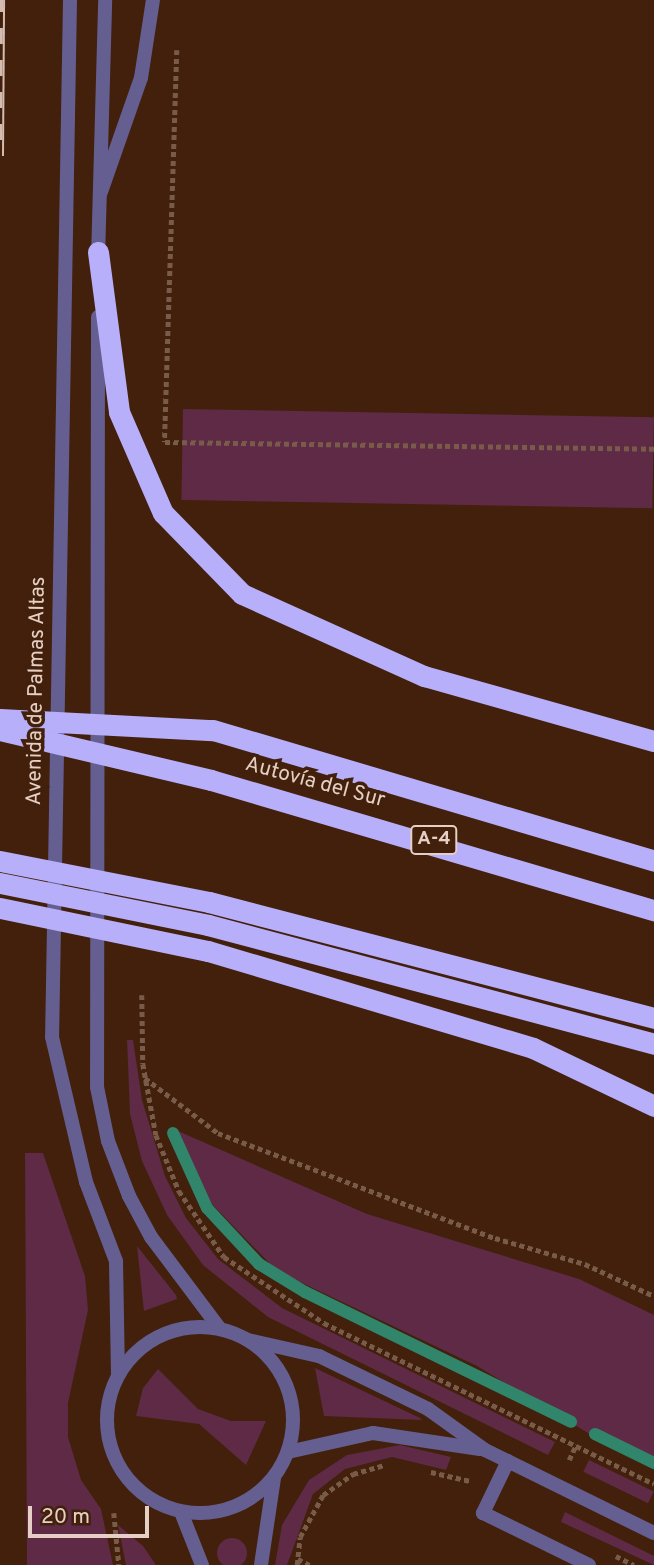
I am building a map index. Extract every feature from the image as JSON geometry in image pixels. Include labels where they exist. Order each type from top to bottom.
[{"type":"highway","points":[[98,252],[119,412],[163,513],[242,594],[424,676],[654,741]]},
{"type":"highway","points":[[0,719],[213,730],[654,861]]},
{"type":"highway","name":"Autovía del Sur","points":[[0,730],[211,780],[654,909]]},
{"type":"highway","points":[[0,860],[209,902],[654,1018]]},
{"type":"highway","points":[[0,883],[208,925],[654,1044]]},
{"type":"highway","points":[[0,908],[208,951],[533,1048],[654,1106]]},
{"type":"street","name":"Avenida de Palmas Altas","points":[[70,0],[52,1037],[86,1182],[116,1261],[118,1373]]},
{"type":"street","points":[[105,0],[98,252],[97,1087],[108,1141],[129,1196],[151,1237],[220,1329]]},
{"type":"street","points":[[100,197],[141,78],[153,0]]},
{"type":"street","points":[[274,1478],[232,1508],[181,1512],[142,1493],[114,1459],[106,1416],[118,1373],[151,1340],[173,1330],[220,1329],[248,1340],[318,1356],[428,1409],[485,1450],[654,1533]]},
{"type":"street","points":[[248,1340],[265,1353],[288,1389],[293,1431],[288,1452],[274,1478],[261,1565]]},
{"type":"street","points":[[288,1452],[390,1433],[485,1450]]},
{"type":"street","points":[[508,1461],[484,1513],[589,1565]]},
{"type":"street","points":[[181,1512],[202,1565]]},
{"type":"path","points":[[177,41],[165,442],[654,449]]},
{"type":"path","points":[[142,995],[145,1077],[156,1135],[179,1191],[207,1236],[246,1277],[324,1323],[654,1484]]},
{"type":"path","points":[[145,1077],[218,1133],[495,1238],[585,1264],[654,1296]]},
{"type":"path","points":[[573,1451],[576,1445]]},
{"type":"path","points":[[310,1565],[297,1562],[306,1524],[323,1495],[353,1474],[401,1465]]},
{"type":"path","points":[[420,1469],[475,1481]]},
{"type":"path","points":[[114,1513],[119,1565]]},
{"type":"shaded area","points":[[183,409],[654,417],[652,508],[181,500]]},
{"type":"shaded area","points":[[127,1040],[133,1040],[142,1100],[165,1176],[186,1218],[218,1259],[282,1308],[555,1442],[548,1455],[268,1317],[203,1265],[167,1215],[142,1161],[130,1114]]},
{"type":"shaded area","points":[[178,1131],[367,1214],[579,1279],[654,1315],[654,1459],[596,1431],[593,1436],[477,1366],[277,1271],[206,1198]]},
{"type":"shaded area","points":[[25,1153],[43,1153],[85,1276],[88,1310],[68,1403],[68,1437],[81,1480],[101,1509],[113,1565],[27,1565]]},
{"type":"shaded area","points":[[137,1246],[176,1295],[177,1299],[144,1311]]},
{"type":"shaded area","points":[[315,1368],[420,1418],[422,1420],[324,1416]]},
{"type":"shaded area","points":[[158,1369],[198,1409],[231,1421],[266,1421],[246,1465],[199,1424],[136,1416],[143,1388]]},
{"type":"shaded area","points":[[400,1445],[451,1457],[446,1470],[392,1457],[345,1469],[313,1494],[287,1565],[275,1565],[282,1525],[309,1480],[347,1455]]},
{"type":"shaded area","points":[[589,1460],[654,1492],[648,1503],[583,1472]]},
{"type":"shaded area","points":[[565,1512],[654,1556],[654,1565],[561,1522]]},
{"type":"shaded area","points":[[118,1525],[143,1546],[156,1565],[126,1565]]},
{"type":"shaded area","points":[[232,1538],[243,1542],[247,1553],[243,1564],[232,1568],[221,1564],[217,1553],[221,1542]]},
{"type":"waterway","points":[[173,1133],[207,1208],[259,1264],[305,1292],[571,1422]]},
{"type":"waterway","points":[[595,1434],[654,1463]]},
{"type":"railway","points":[[0,156],[1,0]]}]
